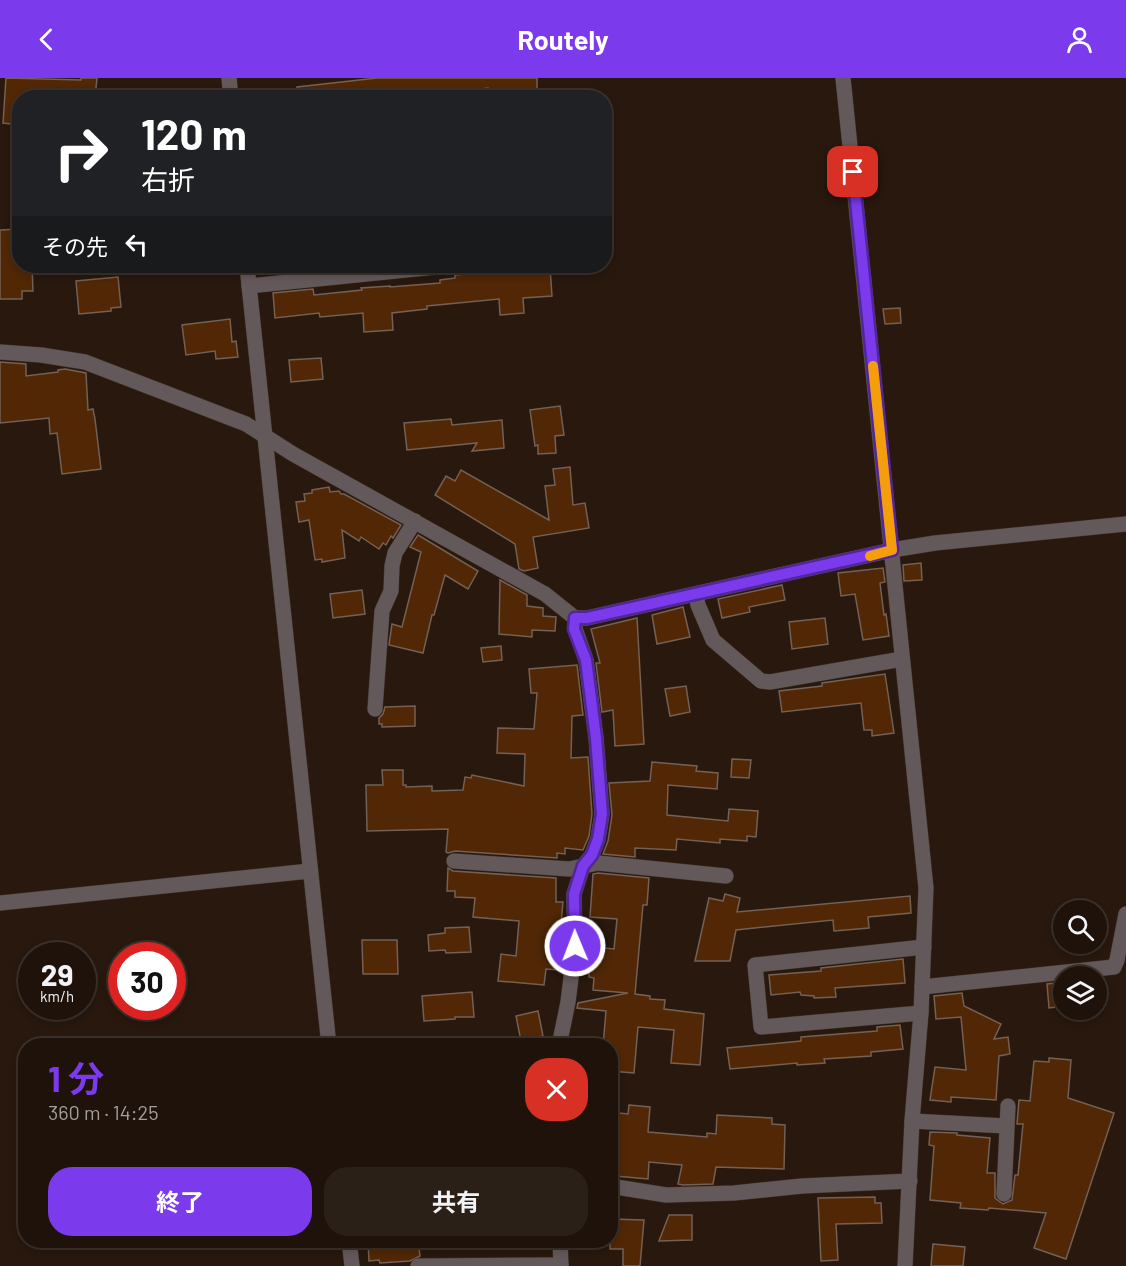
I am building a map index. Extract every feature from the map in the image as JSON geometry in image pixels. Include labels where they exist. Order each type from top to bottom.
[{"type":"street","points":[[843,78],[926,888],[921,1013],[912,1121],[905,1266]]},
{"type":"street","points":[[248,273],[328,1038]]},
{"type":"street","points":[[249,286],[376,273]]},
{"type":"street","points":[[0,352],[41,355],[85,362],[246,424],[545,594],[575,618],[587,618],[696,595],[892,550],[935,543],[1126,524]]},
{"type":"street","points":[[375,709],[382,611],[391,591],[395,553],[415,521]]},
{"type":"street","points":[[696,595],[713,640],[761,681],[770,682],[902,659]]},
{"type":"street","points":[[560,1038],[568,1002],[575,946],[574,894],[583,866],[592,855],[598,839],[602,814],[596,738],[586,660],[574,629],[575,618]]},
{"type":"street","points":[[454,861],[569,869],[598,863],[726,876]]},
{"type":"street","points":[[0,903],[310,871]]},
{"type":"street","points":[[922,987],[1114,967],[1126,914]]},
{"type":"street","points":[[921,1013],[761,1027],[755,965],[924,947]]},
{"type":"street","points":[[1004,1194],[1008,1106]]},
{"type":"street","points":[[912,1121],[1006,1126]]},
{"type":"street","points":[[618,1187],[666,1195],[735,1193],[802,1186],[910,1181]]},
{"type":"street","points":[[350,1248],[352,1266]]},
{"type":"street","points":[[418,1266],[561,1265],[560,1248]]},
{"type":"building","points":[[6,78],[81,80],[81,78],[97,78],[96,90],[12,90],[12,124],[3,123]]},
{"type":"building","points":[[377,78],[537,78],[537,89],[531,90],[488,90],[488,88],[471,90],[297,90],[297,87]]},
{"type":"building","points":[[12,229],[12,273],[32,273],[33,291],[22,291],[22,299],[0,299],[0,230]]},
{"type":"building","points":[[550,273],[552,296],[523,298],[524,313],[500,315],[499,299],[427,306],[427,309],[392,313],[393,330],[364,332],[363,313],[320,317],[319,313],[275,318],[273,293],[313,289],[314,295],[362,290],[361,288],[440,283],[440,280],[455,278],[455,275]]},
{"type":"building","points":[[118,277],[121,307],[111,308],[111,311],[79,314],[76,281]]},
{"type":"building","points":[[900,308],[901,323],[885,324],[883,309]]},
{"type":"building","points":[[230,319],[232,342],[236,341],[238,357],[216,359],[215,351],[186,355],[182,325]]},
{"type":"building","points":[[321,358],[323,379],[291,382],[289,360]]},
{"type":"building","points":[[0,362],[26,364],[26,376],[65,369],[86,373],[88,410],[93,409],[101,469],[62,474],[57,433],[50,434],[49,418],[0,423]]},
{"type":"building","points":[[560,406],[564,435],[555,436],[556,453],[538,454],[530,410]]},
{"type":"building","points":[[451,419],[452,425],[502,420],[504,448],[472,451],[477,443],[407,450],[404,423]]},
{"type":"building","points":[[570,467],[573,505],[585,503],[589,528],[533,537],[538,568],[524,571],[519,569],[515,544],[435,495],[446,476],[455,481],[461,470],[549,520],[545,486],[555,485],[553,469]]},
{"type":"building","points":[[329,487],[330,492],[339,491],[401,525],[393,538],[391,536],[386,545],[383,543],[379,549],[361,537],[359,541],[342,530],[345,558],[322,562],[322,559],[315,560],[309,520],[299,522],[296,502],[305,501],[304,494],[312,493],[312,490]]},
{"type":"building","points":[[418,535],[478,571],[468,589],[445,575],[423,653],[389,645],[392,624],[402,627],[421,552],[410,547]]},
{"type":"building","points":[[921,563],[922,580],[904,581],[903,565]]},
{"type":"building","points":[[883,568],[885,582],[880,583],[889,636],[863,640],[855,594],[841,596],[838,573]]},
{"type":"building","points":[[500,580],[527,595],[527,606],[543,608],[543,616],[556,617],[555,631],[532,630],[532,637],[499,634]]},
{"type":"building","points":[[782,585],[785,600],[749,607],[750,612],[722,618],[718,599]]},
{"type":"building","points":[[362,590],[365,614],[333,618],[330,594]]},
{"type":"building","points":[[683,607],[690,637],[657,644],[652,615]]},
{"type":"building","points":[[637,618],[644,744],[615,746],[613,710],[602,712],[596,663],[600,663],[591,629]]},
{"type":"building","points":[[825,618],[828,644],[792,649],[789,622]]},
{"type":"building","points":[[501,646],[502,660],[483,662],[481,648]]},
{"type":"building","points":[[577,665],[583,715],[572,716],[571,758],[588,757],[592,814],[589,836],[583,850],[565,848],[565,854],[557,853],[557,858],[455,851],[448,853],[446,852],[448,829],[367,831],[366,785],[383,785],[382,770],[403,770],[403,785],[406,787],[432,786],[432,791],[463,790],[465,777],[471,778],[472,775],[524,786],[525,754],[497,753],[498,728],[534,729],[537,693],[531,693],[529,669]]},
{"type":"building","points":[[885,674],[894,733],[872,736],[872,730],[864,730],[861,703],[782,712],[779,691],[822,686],[822,683]]},
{"type":"building","points":[[686,686],[690,712],[670,716],[665,689]]},
{"type":"building","points":[[415,706],[415,726],[382,727],[382,724],[379,724],[379,718],[385,707]]},
{"type":"building","points":[[732,759],[751,760],[749,778],[731,777]]},
{"type":"building","points":[[652,762],[697,766],[696,771],[718,773],[717,789],[668,785],[667,815],[728,821],[729,809],[758,811],[756,837],[747,836],[747,841],[720,839],[720,843],[677,839],[676,850],[635,848],[635,857],[603,854],[608,841],[612,815],[609,783],[650,781]]},
{"type":"building","points":[[448,868],[453,871],[556,878],[556,902],[563,902],[559,944],[565,944],[562,968],[559,970],[546,969],[544,985],[498,981],[501,954],[516,956],[519,921],[473,917],[475,898],[455,897],[455,891],[447,891]]},
{"type":"building","points":[[593,874],[649,878],[647,905],[643,905],[635,994],[650,996],[650,999],[665,1000],[664,1009],[704,1014],[700,1065],[671,1063],[674,1030],[638,1027],[634,1073],[618,1072],[618,1038],[604,1038],[606,1011],[577,1008],[578,1003],[628,993],[593,990],[594,978],[589,977],[589,970],[582,970],[585,946],[614,949],[617,919],[590,917]]},
{"type":"building","points":[[725,894],[740,898],[737,912],[910,896],[911,913],[868,917],[869,928],[834,931],[833,920],[736,930],[730,961],[695,961],[709,898],[723,901]]},
{"type":"building","points":[[469,927],[471,952],[429,951],[428,935],[445,933],[445,928]]},
{"type":"building","points":[[362,940],[397,940],[398,974],[363,974]]},
{"type":"building","points":[[903,959],[905,983],[835,988],[836,997],[814,998],[814,996],[801,995],[800,992],[771,995],[769,975],[821,971],[821,968]]},
{"type":"building","points":[[1053,983],[1053,1007],[1049,1008],[1047,984]]},
{"type":"building","points":[[472,992],[474,1017],[424,1021],[422,996]]},
{"type":"building","points":[[962,993],[964,1006],[1001,1024],[994,1039],[1008,1037],[1010,1054],[999,1056],[996,1100],[951,1097],[951,1102],[930,1100],[935,1067],[966,1070],[961,1017],[936,1019],[934,996]]},
{"type":"building","points":[[538,1011],[543,1036],[520,1038],[516,1016]]},
{"type":"building","points":[[900,1025],[903,1049],[871,1052],[871,1056],[824,1059],[825,1063],[730,1069],[727,1048],[801,1041],[801,1037],[877,1031],[877,1027]]},
{"type":"building","points":[[1049,1058],[1071,1060],[1068,1098],[1114,1113],[1066,1259],[1034,1248],[1046,1213],[960,1208],[961,1203],[930,1200],[934,1146],[929,1145],[930,1132],[990,1138],[987,1173],[995,1173],[995,1198],[1003,1204],[1012,1200],[1015,1175],[1018,1175],[1023,1124],[1017,1124],[1019,1100],[1030,1101],[1034,1061],[1049,1062]]},
{"type":"building","points":[[629,1105],[650,1107],[648,1132],[707,1137],[707,1133],[716,1134],[717,1115],[772,1118],[772,1124],[785,1125],[784,1169],[716,1167],[713,1184],[683,1185],[678,1184],[682,1165],[649,1162],[648,1179],[618,1176],[618,1113],[628,1114]]},
{"type":"building","points":[[875,1197],[875,1203],[881,1203],[882,1223],[836,1224],[838,1260],[821,1261],[818,1198]]},
{"type":"building","points":[[669,1215],[692,1215],[692,1240],[659,1241]]},
{"type":"building","points":[[618,1219],[644,1220],[640,1266],[623,1266],[623,1249],[610,1249],[618,1248]]},
{"type":"building","points":[[933,1244],[965,1247],[963,1266],[931,1266]]},
{"type":"building","points":[[368,1248],[419,1248],[420,1256],[410,1261],[380,1263],[379,1260],[369,1261]]},
{"type":"slow traffic","points":[[870,556],[892,550],[873,366]]},
{"type":"route","points":[[575,946],[574,894],[583,866],[592,855],[598,839],[602,814],[596,738],[586,660],[574,629],[575,618],[587,618],[696,595],[892,550],[853,172]]}]
